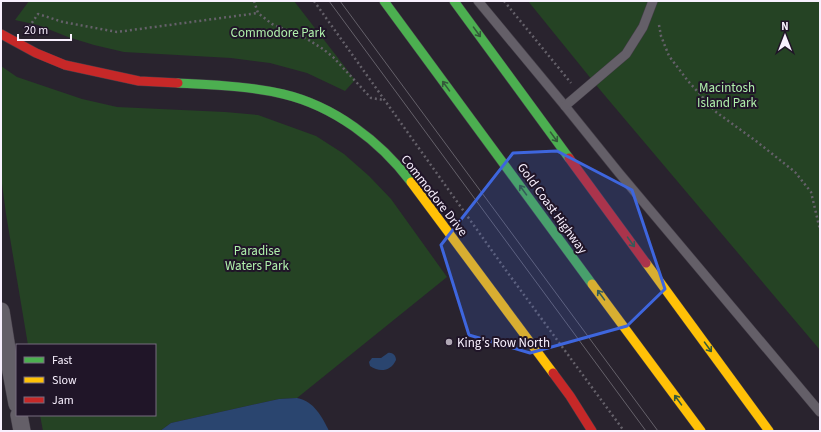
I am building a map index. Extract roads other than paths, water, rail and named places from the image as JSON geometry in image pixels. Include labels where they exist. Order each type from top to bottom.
[{"type":"main road","name":"Gold Coast Highway","points":[[384,1],[701,431]]},
{"type":"main road","points":[[454,1],[769,431]]},
{"type":"main road","name":"Commodore Drive","points":[[1,34],[17,44],[58,63],[102,74],[144,82],[238,87],[303,99],[334,113],[358,129],[381,148],[402,169],[570,396],[592,431]]},
{"type":"street","points":[[1,311],[8,361],[16,399]]},
{"type":"street","points":[[19,416],[22,431]]},
{"type":"lane","points":[[478,1],[619,173],[820,412]]},
{"type":"lane","points":[[565,106],[581,94],[626,54],[643,27],[653,1]]},
{"type":"water","points":[[388,353],[394,354],[396,358],[391,367],[385,370],[378,370],[370,366],[369,362],[372,358],[381,358]]},
{"type":"water","points":[[297,398],[308,402],[317,410],[329,431],[160,431],[171,423],[279,399]]},
{"type":"tram line","points":[[329,1],[646,431]]},
{"type":"tram line","points":[[340,1],[658,431]]},
{"type":"place","name":"King's Row North","points":[[449,342]]},
{"type":"park label","name":"Commodore Park","points":[[278,32]]},
{"type":"park label","name":"Macintosh Island Park","points":[[727,94]]},
{"type":"park label","name":"Paradise Waters Park","points":[[257,258]]}]
